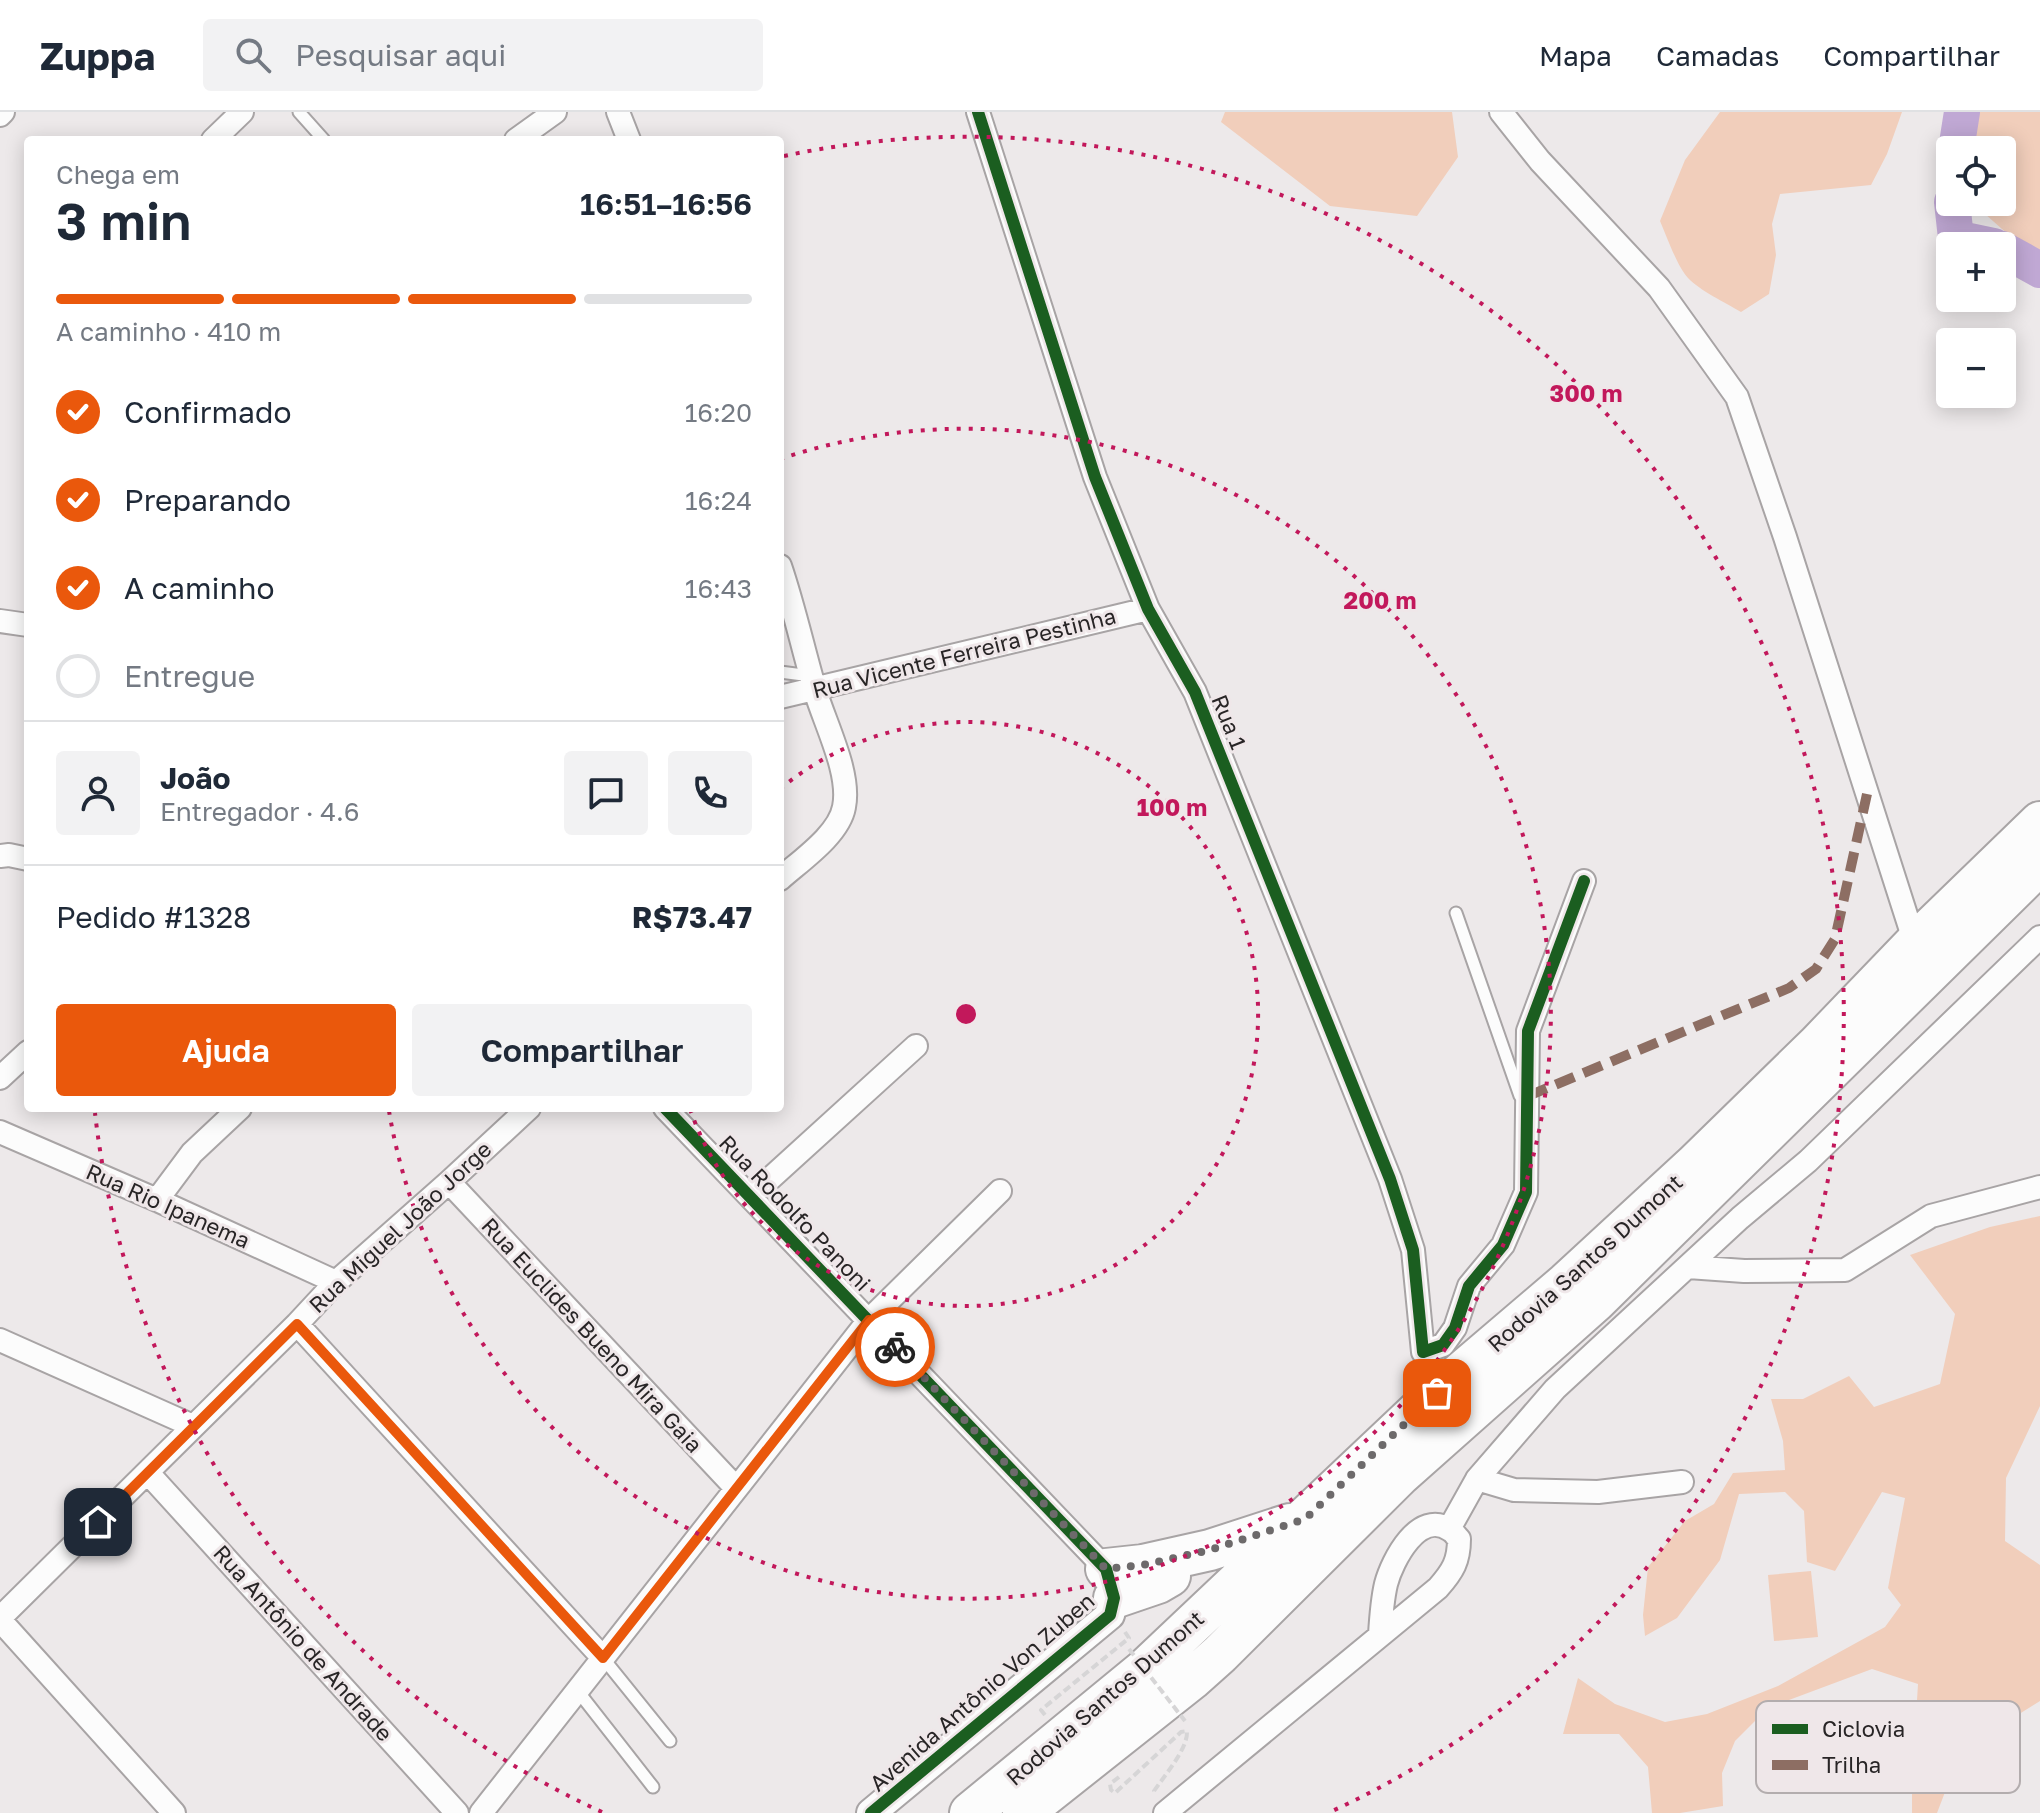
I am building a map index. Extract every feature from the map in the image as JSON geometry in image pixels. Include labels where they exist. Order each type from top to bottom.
[{"type":"highway","name":"Rodovia Santos Dumont","points":[[970,1813],[1144,1670],[1437,1393],[1566,1283],[1694,1165],[2040,822]]},
{"type":"highway","name":"Rodovia Santos Dumont","points":[[1023,1813],[1220,1654],[1400,1475],[1596,1301],[2040,864]]},
{"type":"highway","points":[[1110,1594],[1158,1583],[1210,1550],[1305,1519]]},
{"type":"street","points":[[217,136],[242,112]]},
{"type":"street","points":[[522,136],[555,112]]},
{"type":"street","points":[[618,112],[627,136]]},
{"type":"street","name":"Rua 1","points":[[978,112],[1095,477],[1148,609],[1195,692],[1390,1179],[1413,1250],[1423,1352],[1443,1345],[1455,1328],[1469,1286],[1503,1245],[1526,1192],[1527,1115]]},
{"type":"street","points":[[1501,112],[1540,161],[1659,288],[1737,397],[1915,943]]},
{"type":"street","points":[[784,875],[833,831],[844,809],[845,780],[785,593]]},
{"type":"street","name":"Rua Vicente Ferreira Pestinha","points":[[784,695],[813,682],[1148,609]]},
{"type":"street","points":[[0,621],[24,624]]},
{"type":"street","points":[[0,856],[24,858]]},
{"type":"street","points":[[1527,1115],[1528,1031],[1584,881]]},
{"type":"street","points":[[1449,1529],[1477,1479],[1555,1389],[1740,1218],[1808,1161],[2040,937]]},
{"type":"street","points":[[751,1196],[916,1046]]},
{"type":"street","points":[[0,1078],[24,1056]]},
{"type":"street","points":[[157,1200],[192,1153],[236,1112]]},
{"type":"street","name":"Rua Miguel João Jorge","points":[[0,1619],[336,1282],[525,1112]]},
{"type":"street","name":"Rua Rodolfo Panoni","points":[[669,1112],[869,1320],[1110,1594]]},
{"type":"street","name":"Rua Rio Ipanema","points":[[0,1132],[336,1282]]},
{"type":"street","name":"Rua Euclides Bueno Mira Gaia","points":[[449,1182],[736,1488]]},
{"type":"street","points":[[1688,1267],[1744,1271],[1845,1270],[1931,1216],[2040,1187]]},
{"type":"street","points":[[481,1813],[869,1320],[1000,1191]]},
{"type":"street","points":[[297,1324],[603,1658]]},
{"type":"street","points":[[0,1340],[193,1426]]},
{"type":"street","name":"Rua Antônio de Andrade","points":[[148,1473],[457,1813]]},
{"type":"street","points":[[1477,1479],[1514,1490],[1598,1492],[1682,1482]]},
{"type":"street","points":[[1161,1808],[1380,1635],[1438,1588],[1452,1572],[1459,1552],[1459,1539],[1449,1529],[1438,1525],[1423,1527],[1398,1553],[1387,1581],[1380,1635]]},
{"type":"street","name":"Avenida Antônio Von Zuben","points":[[871,1813],[1110,1594]]},
{"type":"street","points":[[0,1619],[174,1813]]},
{"type":"lane","points":[[299,112],[320,136]]},
{"type":"lane","points":[[784,673],[813,682]]},
{"type":"lane","points":[[1456,913],[1527,1115]]},
{"type":"lane","points":[[603,1658],[670,1741]]},
{"type":"lane","points":[[577,1690],[653,1787]]},
{"type":"path","points":[[1046,1717],[1041,1710],[1129,1638],[1110,1594]]},
{"type":"path","points":[[1129,1649],[1185,1721],[1153,1748]]},
{"type":"path","points":[[1121,1775],[1110,1784],[1115,1793],[1181,1732],[1187,1731],[1185,1745],[1154,1791],[1161,1808]]},
{"type":"shaded area","points":[[1225,112],[1452,112],[1458,157],[1417,216],[1330,206],[1221,122]]},
{"type":"shaded area","points":[[1720,112],[1902,112],[1887,154],[1871,185],[1780,194],[1772,224],[1776,255],[1769,294],[1741,312],[1688,278],[1660,221],[1685,160]]},
{"type":"shaded area","points":[[1971,112],[2040,112],[2040,287],[2016,241],[2016,232],[2005,232],[1987,216],[2016,216],[2016,136],[1974,136]]},
{"type":"shaded area","points":[[2040,1216],[2040,1406],[2006,1478],[2005,1541],[2040,1565],[2040,1701],[2020,1714],[2020,1701],[1917,1701],[1918,1684],[1872,1669],[1787,1701],[1756,1701],[1756,1720],[1735,1741],[1722,1773],[1723,1806],[1680,1813],[1652,1813],[1648,1767],[1619,1734],[1563,1734],[1578,1678],[1615,1704],[1665,1722],[1707,1714],[1778,1686],[1885,1627],[1901,1605],[1888,1588],[1905,1498],[1882,1492],[1835,1571],[1807,1562],[1804,1511],[1785,1492],[1739,1494],[1720,1560],[1677,1618],[1645,1636],[1643,1615],[1648,1567],[1685,1521],[1714,1504],[1733,1473],[1785,1470],[1783,1441],[1771,1399],[1803,1399],[1849,1376],[1874,1407],[1940,1384],[1955,1314],[1910,1255],[1990,1227]]},
{"type":"shaded area","points":[[1811,1571],[1818,1637],[1774,1641],[1768,1575]]},
{"type":"shaded area","points":[[1912,1793],[1945,1793],[1937,1813],[1912,1813]]},
{"type":"waterway","points":[[1958,136],[1962,112]]},
{"type":"waterway","points":[[1954,216],[1955,232]]},
{"type":"waterway","points":[[2016,257],[2040,270]]},
{"type":"marked path","points":[[1528,1096],[1789,988],[1816,969],[1835,939],[1867,794]]},
{"type":"cycle path","points":[[978,112],[1095,477],[1148,609],[1195,692],[1390,1179],[1413,1250],[1423,1352],[1443,1345],[1455,1328],[1469,1286],[1503,1245],[1526,1192],[1528,1031],[1584,881]]},
{"type":"cycle path","points":[[669,1112],[1106,1569],[1114,1598],[1110,1615],[871,1813]]},
{"type":"way so far","points":[[895,1347],[1106,1569],[1143,1565],[1210,1550],[1305,1519],[1437,1393]]},
{"type":"route","points":[[98,1522],[297,1324],[603,1658],[869,1320],[895,1347]]}]
